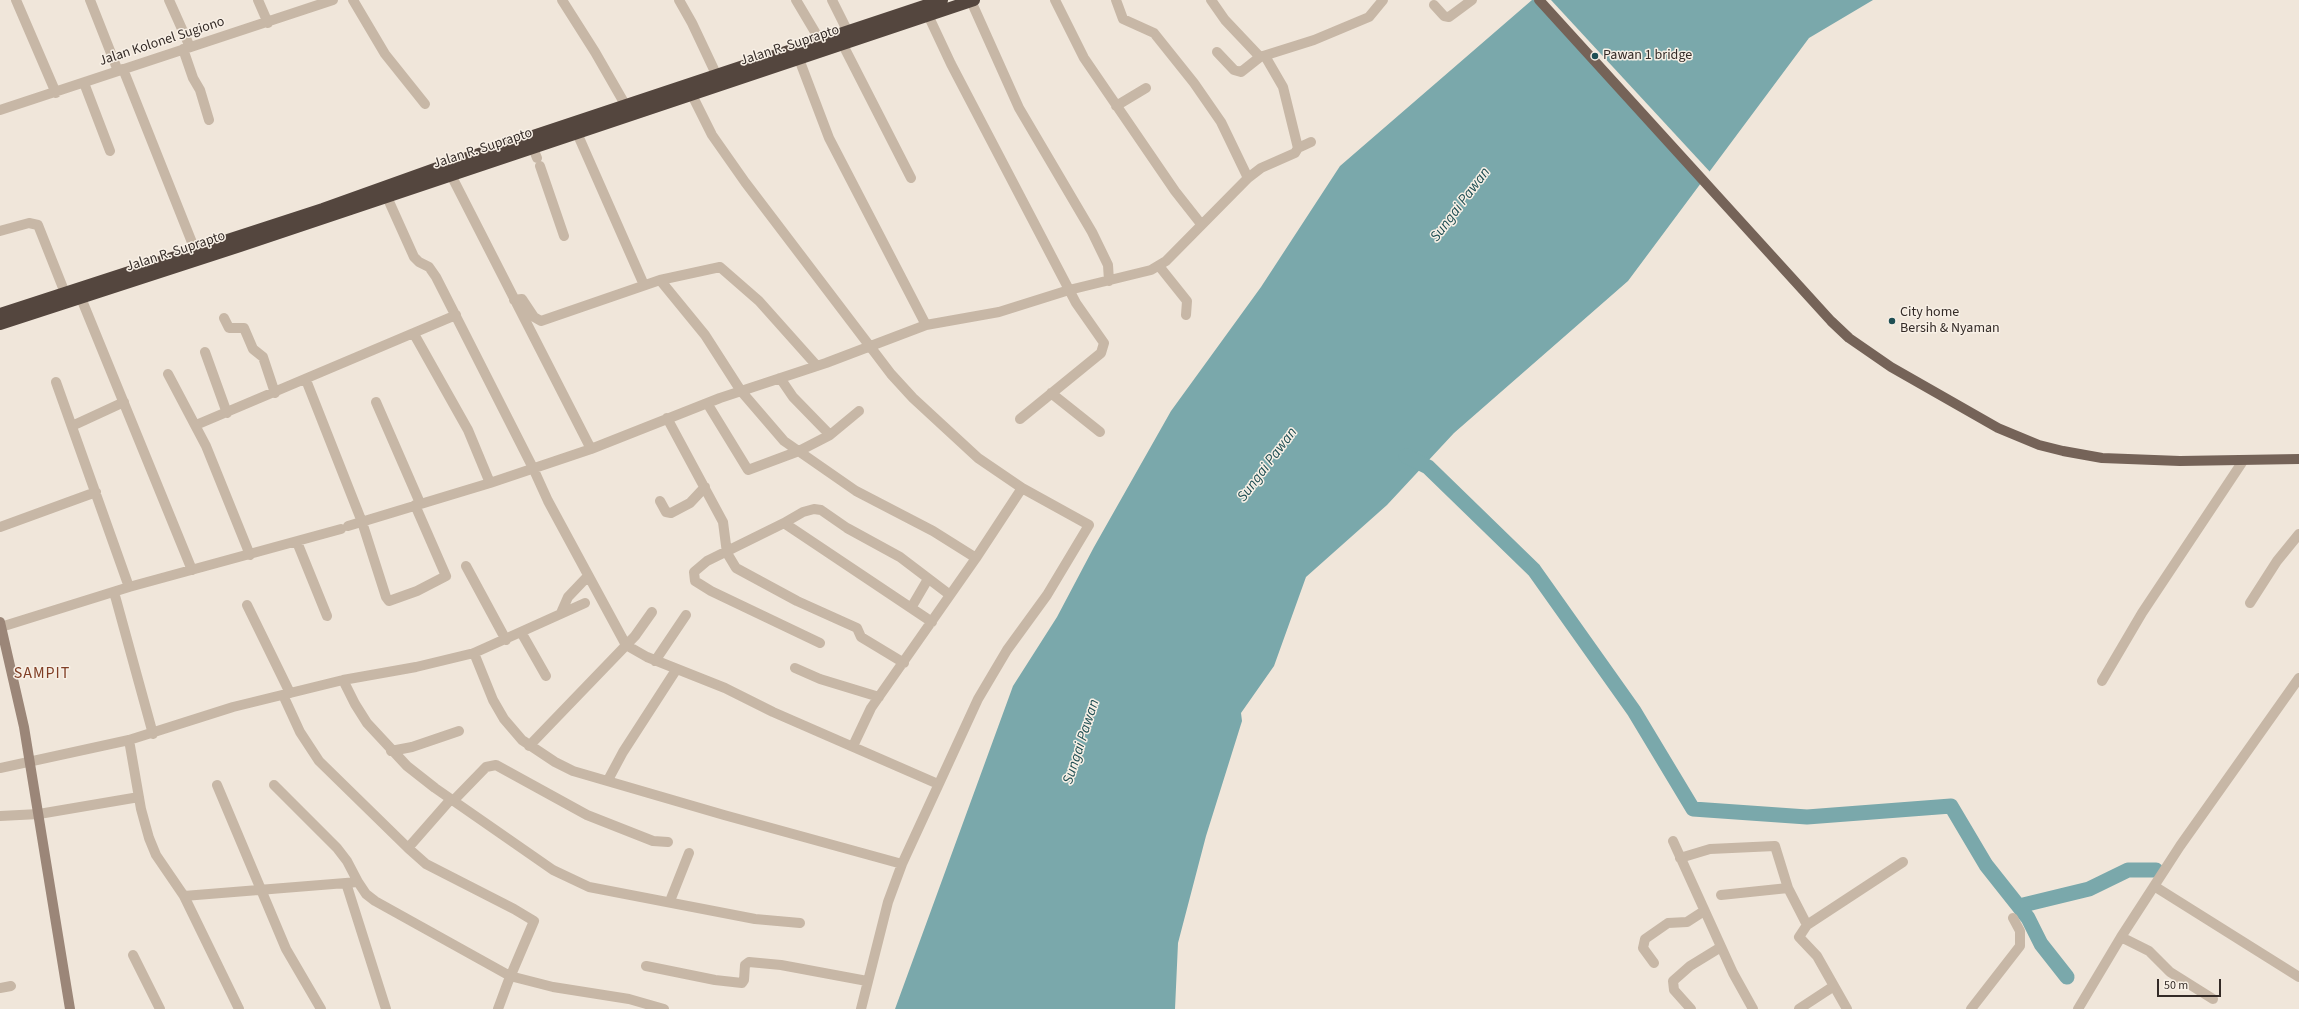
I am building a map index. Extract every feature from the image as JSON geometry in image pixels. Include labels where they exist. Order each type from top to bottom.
[{"type":"highway","name":"Jalan R. Suprapto","points":[[0,314],[65,293],[178,262],[387,197],[451,174],[537,157],[555,135],[576,133],[843,45],[856,33],[942,0]]},
{"type":"highway","name":"Jalan R. Suprapto","points":[[0,324],[80,298],[178,262],[195,250],[555,135],[626,106],[821,42],[928,15],[973,1]]},
{"type":"main road","points":[[1539,0],[1827,316],[1849,338],[1891,367],[1998,428],[2039,445],[2083,455],[2140,459],[2243,461],[2299,459]]},
{"type":"street","points":[[16,0],[56,92]]},
{"type":"street","points":[[90,0],[121,70],[195,250]]},
{"type":"street","points":[[168,0],[186,48],[193,78],[200,90],[209,120]]},
{"type":"street","points":[[258,0],[268,23]]},
{"type":"street","name":"Jalan Kolonel Sugiono","points":[[0,110],[186,48],[268,23],[311,4],[333,0]]},
{"type":"street","points":[[353,0],[385,54],[424,104]]},
{"type":"street","points":[[562,0],[595,52],[626,106]]},
{"type":"street","points":[[679,0],[692,23],[717,76]]},
{"type":"street","points":[[796,0],[821,42]]},
{"type":"street","points":[[832,0],[856,33]]},
{"type":"street","points":[[1055,0],[1075,42],[1116,106],[1175,191],[1201,224]]},
{"type":"street","points":[[1116,0],[1123,19],[1154,33],[1194,83],[1218,117],[1248,178]]},
{"type":"street","points":[[1211,0],[1225,20],[1262,57],[1283,87],[1298,148]]},
{"type":"street","points":[[1217,52],[1234,70],[1239,72],[1262,57],[1358,22],[1374,12],[1383,0]]},
{"type":"street","points":[[1434,5],[1444,16],[1449,17],[1472,0]]},
{"type":"street","points":[[973,1],[1019,108],[1089,226],[1108,265],[1109,281]]},
{"type":"street","points":[[928,15],[951,64],[1069,290],[1105,346],[1102,353],[1020,419]]},
{"type":"street","points":[[843,45],[911,178]]},
{"type":"street","points":[[800,59],[829,138],[926,325]]},
{"type":"street","points":[[84,83],[110,151]]},
{"type":"street","points":[[1116,106],[1146,88]]},
{"type":"street","points":[[692,95],[712,135],[733,166],[900,384],[958,441],[978,458],[1022,488],[1087,523],[1088,526],[1047,595],[1007,650],[986,683],[938,784],[902,864],[888,902],[866,981],[861,1009]]},
{"type":"street","points":[[576,133],[644,285]]},
{"type":"street","points":[[70,1009],[30,761],[1,624],[129,587],[297,542],[417,504],[490,483],[591,449],[707,403],[817,366],[926,325],[999,312],[1069,290],[1135,275],[1159,266],[1248,178],[1268,164],[1296,152],[1298,148],[1311,142]]},
{"type":"street","points":[[537,157],[564,236]]},
{"type":"street","points":[[451,174],[591,449]]},
{"type":"street","points":[[387,197],[414,257],[419,262],[429,267],[456,315],[548,501],[588,576],[592,599],[626,645],[655,661],[719,685],[773,712],[938,784]]},
{"type":"street","points":[[0,231],[29,223],[38,225],[65,293]]},
{"type":"street","points":[[1159,266],[1187,301],[1186,315]]},
{"type":"street","points":[[514,300],[522,299],[534,317],[540,321],[660,280],[720,267],[759,301],[817,366]]},
{"type":"street","points":[[660,280],[713,347],[741,391],[784,441],[856,491],[933,531],[976,558]]},
{"type":"street","points":[[80,298],[192,570]]},
{"type":"street","points":[[196,425],[306,380],[456,315]]},
{"type":"street","points":[[224,318],[229,328],[244,328],[253,349],[263,357],[275,393]]},
{"type":"street","points":[[414,334],[468,430],[490,483]]},
{"type":"street","points":[[205,352],[227,412]]},
{"type":"street","points":[[168,374],[206,446],[250,554]]},
{"type":"street","points":[[780,378],[806,412],[830,435]]},
{"type":"street","points":[[306,380],[362,522],[386,597],[389,601],[393,601],[443,579],[446,576],[376,402]]},
{"type":"street","points":[[56,382],[129,587]]},
{"type":"street","points":[[1051,393],[1100,432]]},
{"type":"street","points":[[72,426],[124,402]]},
{"type":"street","points":[[707,403],[747,469],[753,470],[799,451],[830,435],[859,411]]},
{"type":"street","points":[[667,418],[723,522],[727,553],[731,563],[746,574],[797,601],[857,628],[861,637],[904,663]]},
{"type":"street","points":[[2102,681],[2142,613],[2243,461]]},
{"type":"street","points":[[660,501],[666,512],[671,513],[690,503],[705,487]]},
{"type":"street","points":[[853,746],[871,708],[950,596],[1022,488]]},
{"type":"street","points":[[0,527],[96,492]]},
{"type":"street","points":[[820,643],[738,606],[696,581],[693,574],[699,566],[727,553],[808,510],[821,510],[847,528],[900,557],[950,596]]},
{"type":"street","points":[[784,523],[932,622]]},
{"type":"street","points":[[2250,603],[2277,561],[2299,534]]},
{"type":"street","points":[[297,542],[327,616]]},
{"type":"street","points":[[466,566],[506,640]]},
{"type":"street","points":[[561,613],[568,598],[588,576]]},
{"type":"street","points":[[911,608],[928,579]]},
{"type":"street","points":[[114,592],[153,734]]},
{"type":"street","points":[[0,768],[153,734],[233,707],[343,680],[416,667],[474,653],[506,640],[592,599]]},
{"type":"street","points":[[247,605],[286,694],[300,732],[319,761],[426,864],[533,919],[534,926],[510,976],[498,1009]]},
{"type":"street","points":[[529,746],[635,636],[652,612]]},
{"type":"street","points":[[655,661],[686,615]]},
{"type":"street","points":[[521,632],[546,676]]},
{"type":"street","points":[[474,653],[493,700],[504,719],[529,746],[573,771],[608,780],[784,833],[902,864]]},
{"type":"street","points":[[795,668],[820,679],[879,697]]},
{"type":"street","points":[[608,780],[623,752],[676,670]]},
{"type":"street","points":[[2078,1009],[2121,937],[2154,886],[2207,807],[2299,678]]},
{"type":"street","points":[[343,680],[355,704],[367,723],[391,751],[452,800],[553,870],[589,887],[670,901],[755,919],[800,923]]},
{"type":"street","points":[[391,751],[412,747],[459,731]]},
{"type":"street","points":[[129,740],[139,798],[149,838],[156,855],[184,896],[239,1009]]},
{"type":"street","points":[[408,848],[452,800],[486,767],[496,765],[587,815],[653,841],[668,842]]},
{"type":"street","points":[[217,785],[260,891],[286,949],[321,1009]]},
{"type":"street","points":[[274,785],[337,848],[347,861],[366,894],[375,901],[510,976],[553,987],[630,999],[649,1007],[664,1009]]},
{"type":"street","points":[[0,816],[39,814],[139,798]]},
{"type":"street","points":[[1673,841],[1750,1008]]},
{"type":"street","points":[[1680,858],[1710,849],[1773,845],[1782,864],[1788,888],[1807,925]]},
{"type":"street","points":[[670,901],[689,853]]},
{"type":"street","points":[[1847,1009],[1817,956],[1799,937],[1807,925],[1903,862]]},
{"type":"street","points":[[184,896],[358,882]]},
{"type":"street","points":[[346,883],[386,1009]]},
{"type":"street","points":[[2154,886],[2299,977]]},
{"type":"street","points":[[1721,894],[1788,888]]},
{"type":"street","points":[[1654,963],[1643,948],[1645,939],[1668,923],[1687,922],[1704,911]]},
{"type":"street","points":[[1974,1008],[2020,946],[2020,931],[2013,918]]},
{"type":"street","points":[[2121,937],[2149,951],[2170,972],[2213,999]]},
{"type":"street","points":[[1691,1009],[1674,990],[1673,981],[1690,966],[1721,947]]},
{"type":"street","points":[[133,955],[160,1009]]},
{"type":"street","points":[[646,966],[715,980],[742,983],[744,980],[745,965],[749,962],[781,965],[866,981]]},
{"type":"street","points":[[0,988],[11,986]]},
{"type":"street","points":[[1799,1009],[1834,986]]},
{"type":"water","name":"Sungai Pawan","points":[[1532,0],[1873,0],[1809,38],[1628,281],[1454,433],[1387,505],[1306,577],[1274,666],[1241,713],[1242,721],[1206,836],[1178,943],[1175,1009],[895,1009],[1013,686],[1057,617],[1094,547],[1171,411],[1261,287],[1340,166]]},
{"type":"pier","points":[[1534,0],[1551,0],[1711,173],[1703,184]]},
{"type":"waterway","points":[[1406,456],[1428,467],[1534,570],[1634,711],[1693,809],[1807,817],[1951,806],[1986,865],[2028,918],[2041,944],[2067,977]]},
{"type":"waterway","points":[[2019,906],[2089,889],[2128,870],[2156,870]]},
{"type":"place","name":"Pawan 1 bridge","points":[[1595,56]]},
{"type":"place","name":"City home Bersih & Nyaman","points":[[1892,321]]},
{"type":"district","name":"SAMPIT","points":[[42,674]]}]
